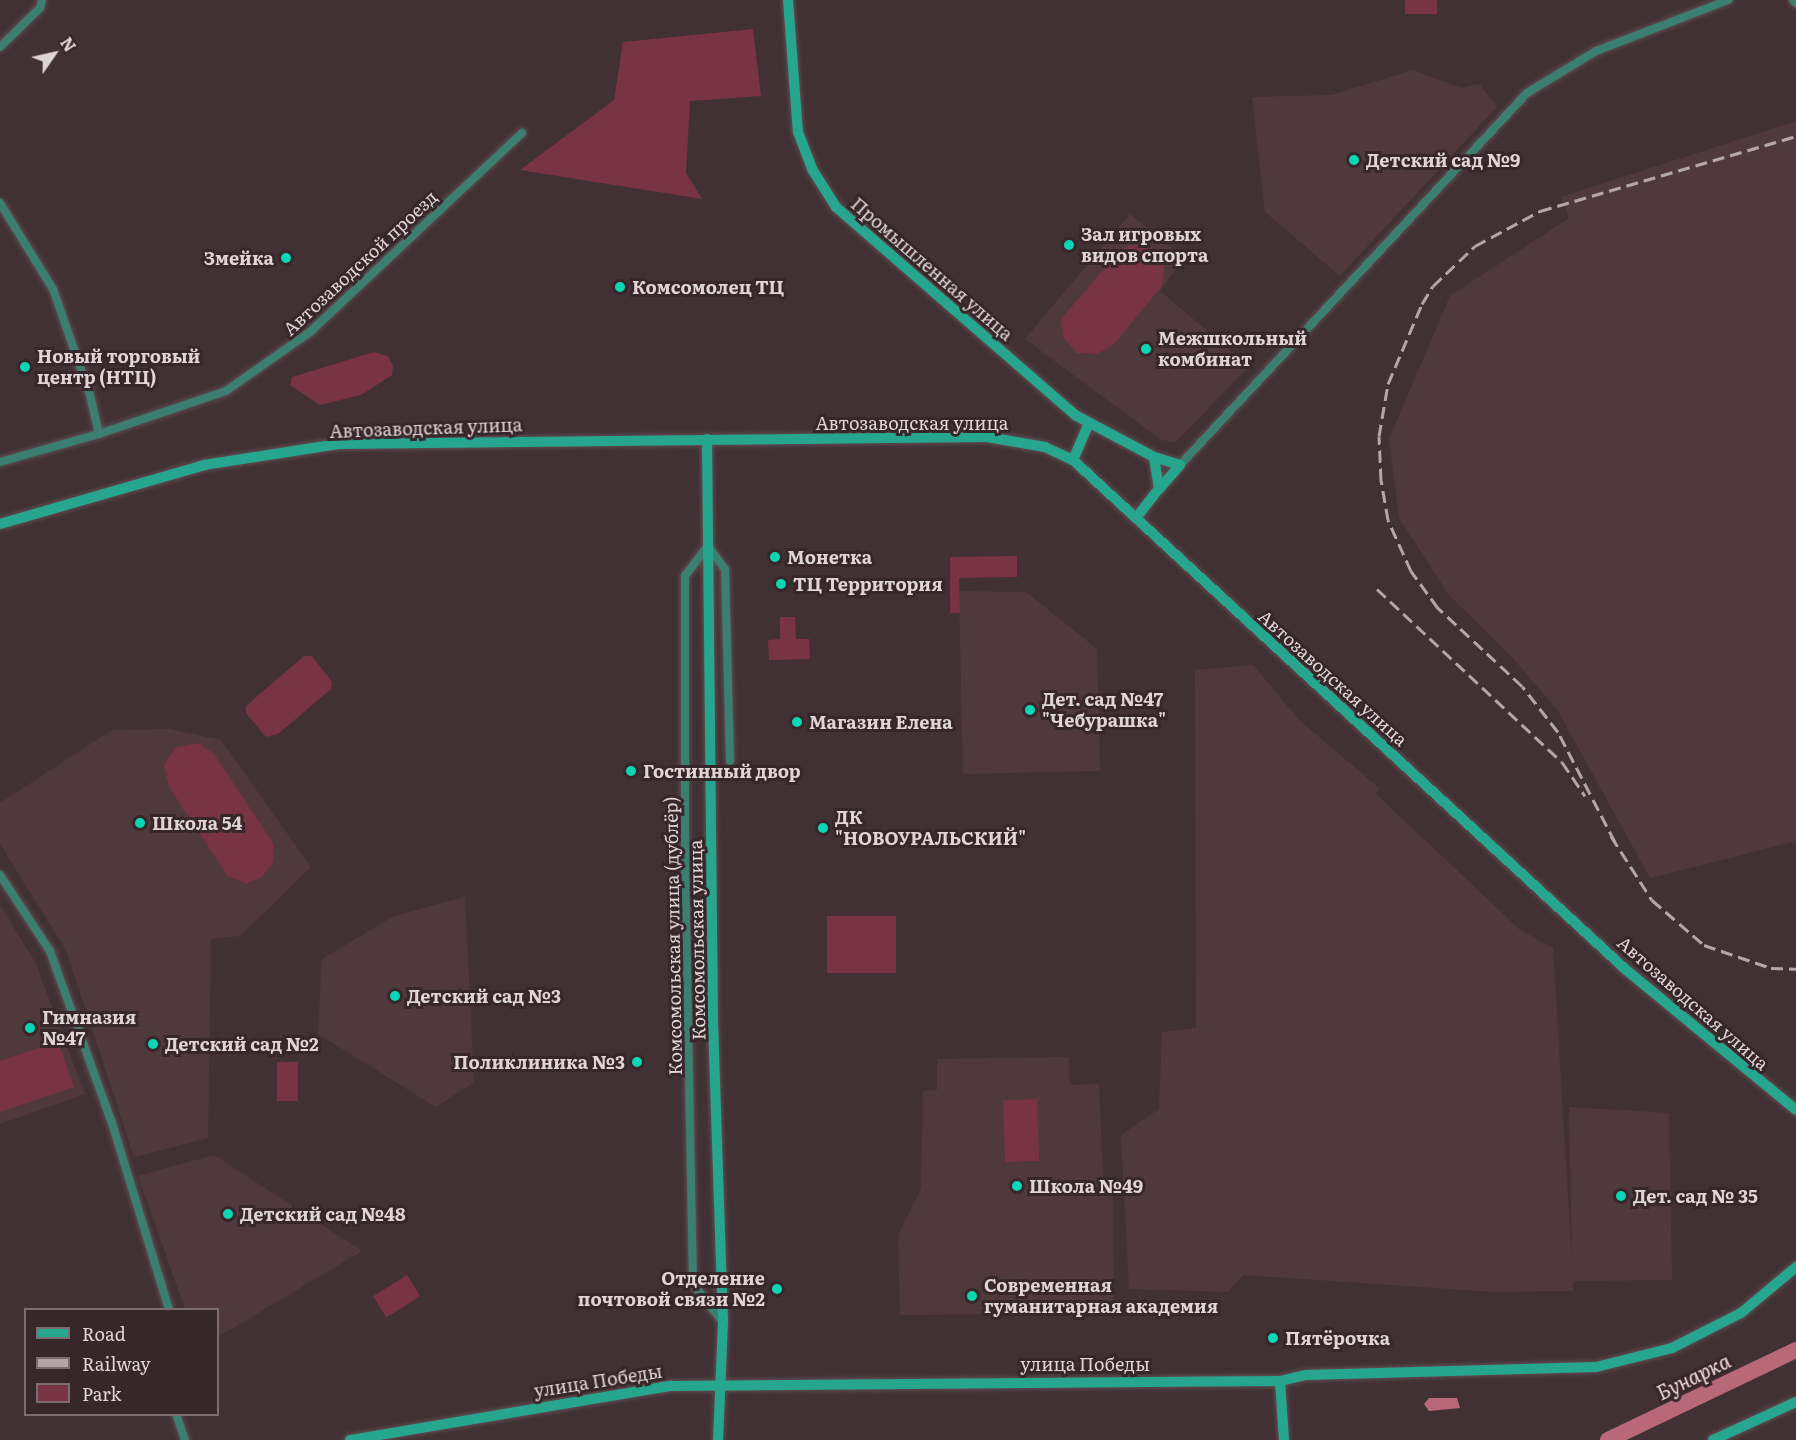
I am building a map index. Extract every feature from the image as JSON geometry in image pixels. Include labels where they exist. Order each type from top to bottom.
[{"type":"street","points":[[0,47],[40,8],[42,0]]},
{"type":"street","name":"Промышленная улица","points":[[788,0],[798,132],[812,169],[836,207],[1042,389],[1089,423],[1154,457],[1180,465]]},
{"type":"street","points":[[1136,518],[1180,465],[1527,93],[1596,51],[1728,0]]},
{"type":"street","name":"Автозаводской проезд","points":[[0,462],[99,434],[226,391],[310,332],[522,134]]},
{"type":"street","points":[[0,203],[53,289],[90,395],[99,434]]},
{"type":"street","points":[[1073,460],[1089,423]]},
{"type":"street","name":"Автозаводская улица","points":[[0,524],[204,465],[338,444],[987,437],[1024,442],[1073,460],[1624,968],[1796,1110]]},
{"type":"street","name":"Комсомольская улица","points":[[707,439],[713,1021],[723,1322],[718,1440]]},
{"type":"street","points":[[1154,457],[1160,489]]},
{"type":"street","points":[[708,546],[725,569],[730,761]]},
{"type":"street","name":"Комсомольская улица (дублёр)","points":[[708,546],[685,576],[685,878],[693,1284],[723,1322]]},
{"type":"street","points":[[0,874],[50,951],[112,1123],[169,1308]]},
{"type":"street","name":"улица Победы","points":[[350,1440],[571,1400],[670,1386],[720,1386],[751,1383],[1280,1381],[1306,1375],[1469,1373],[1584,1368],[1628,1361],[1672,1348],[1741,1313],[1796,1267]]},
{"type":"street","points":[[1280,1381],[1284,1439]]},
{"type":"street","points":[[1713,1440],[1796,1402]]},
{"type":"street","points":[[177,1416],[185,1440]]},
{"type":"shaded area","name":"Детский сад №9","points":[[1413,70],[1461,88],[1479,84],[1497,107],[1340,276],[1265,212],[1252,97],[1332,95]]},
{"type":"shaded area","points":[[1796,121],[1796,841],[1650,878],[1558,711],[1511,656],[1449,595],[1399,518],[1389,439],[1450,296],[1569,218],[1561,197]]},
{"type":"shaded area","points":[[1130,214],[1184,258],[1160,291],[1249,366],[1176,442],[1161,440],[1025,339]]},
{"type":"shaded area","name":"Дет. сад №47 \"Чебурашка\"","points":[[959,591],[1026,592],[1097,649],[1100,771],[963,774]]},
{"type":"shaded area","points":[[1253,665],[1300,721],[1379,788],[1376,794],[1519,929],[1553,948],[1572,1264],[1569,1107],[1669,1113],[1672,1280],[1573,1281],[1573,1291],[1494,1292],[1243,1275],[1228,1292],[1129,1289],[1121,1135],[1159,1109],[1162,1032],[1196,1028],[1195,670]]},
{"type":"shaded area","name":"Школа 54","points":[[169,729],[221,740],[311,867],[240,936],[211,939],[208,1138],[134,1157],[66,950],[0,844],[0,803],[112,730]]},
{"type":"shaded area","name":"Детский сад №3","points":[[465,897],[474,1082],[436,1107],[318,1034],[322,959],[394,916]]},
{"type":"shaded area","name":"Гимназия №47","points":[[0,905],[35,962],[85,1094],[0,1124]]},
{"type":"shaded area","name":"Школа №49","points":[[1069,1057],[1070,1085],[1099,1084],[1103,1182],[1113,1183],[1114,1313],[900,1315],[898,1235],[921,1189],[923,1091],[937,1090],[937,1059]]},
{"type":"shaded area","name":"Детский сад №48","points":[[214,1155],[362,1251],[219,1336],[219,1308],[185,1308],[138,1176]]},
{"type":"shaded area","points":[[1429,1398],[1457,1398],[1460,1408],[1429,1411],[1424,1404]]},
{"type":"green space","points":[[1405,0],[1437,0],[1437,14],[1405,14]]},
{"type":"green space","points":[[753,29],[761,96],[690,101],[686,173],[702,199],[520,170],[614,100],[623,42]]},
{"type":"green space","points":[[1145,244],[1165,261],[1162,286],[1114,344],[1097,354],[1077,353],[1063,337],[1061,319],[1119,252],[1128,246]]},
{"type":"green space","points":[[374,352],[388,356],[393,366],[392,375],[361,395],[320,405],[290,385],[292,377]]},
{"type":"green space","points":[[1017,556],[1017,577],[959,578],[960,613],[950,613],[950,557]]},
{"type":"green space","points":[[780,617],[795,617],[796,639],[809,639],[810,659],[769,660],[768,640],[780,639]]},
{"type":"green space","points":[[304,656],[312,656],[332,682],[331,689],[278,734],[266,737],[246,713],[246,706]]},
{"type":"green space","points":[[198,743],[214,754],[273,843],[274,861],[262,877],[246,884],[228,876],[169,787],[164,765],[175,748]]},
{"type":"green space","points":[[827,916],[896,916],[896,973],[827,973]]},
{"type":"green space","points":[[58,1041],[74,1087],[0,1112],[0,1061]]},
{"type":"green space","points":[[277,1062],[298,1062],[298,1101],[277,1101]]},
{"type":"green space","points":[[1037,1099],[1039,1161],[1005,1162],[1003,1100]]},
{"type":"green space","points":[[407,1275],[420,1296],[386,1317],[373,1296]]},
{"type":"waterway","name":"Бунарка","points":[[1608,1440],[1796,1350]]},
{"type":"railway","points":[[1615,842],[1558,732],[1522,686],[1438,608],[1411,571],[1388,520],[1381,480],[1379,436],[1388,384],[1422,304],[1433,286],[1475,246],[1540,211],[1796,136]]},
{"type":"railway","points":[[1377,589],[1562,762],[1585,796]]},
{"type":"railway","points":[[1611,836],[1652,900],[1704,945],[1771,968],[1796,969]]},
{"type":"place","name":"Детский сад №9","points":[[1354,160]]},
{"type":"place","name":"Зал игровых видов спорта","points":[[1069,245]]},
{"type":"place","name":"Змейка","points":[[286,258]]},
{"type":"place","name":"Комсомолец ТЦ","points":[[620,287]]},
{"type":"place","name":"Межшкольный комбинат","points":[[1146,349]]},
{"type":"place","name":"Новый торговый центр (НТЦ)","points":[[25,367]]},
{"type":"place","name":"Монетка","points":[[775,557]]},
{"type":"place","name":"ТЦ Территория","points":[[781,584]]},
{"type":"place","name":"Дет. сад №47 \"Чебурашка\"","points":[[1030,710]]},
{"type":"place","name":"Магазин Елена","points":[[797,722]]},
{"type":"place","name":"Гостинный двор","points":[[631,771]]},
{"type":"place","name":"Школа 54","points":[[140,823]]},
{"type":"place","name":"ДК \"НОВОУРАЛЬСКИЙ\"","points":[[823,828]]},
{"type":"place","name":"Детский сад №3","points":[[395,996]]},
{"type":"place","name":"Гимназия №47","points":[[30,1028]]},
{"type":"place","name":"Детский сад №2","points":[[153,1044]]},
{"type":"place","name":"Поликлиника №3","points":[[637,1062]]},
{"type":"place","name":"Школа №49","points":[[1017,1186]]},
{"type":"place","name":"Дет. сад № 35","points":[[1621,1196]]},
{"type":"place","name":"Детский сад №48","points":[[228,1214]]},
{"type":"place","name":"Отделение почтовой связи №2","points":[[777,1289]]},
{"type":"place","name":"Современная гуманитарная академия","points":[[972,1296]]},
{"type":"place","name":"Пятёрочка","points":[[1273,1338]]}]
